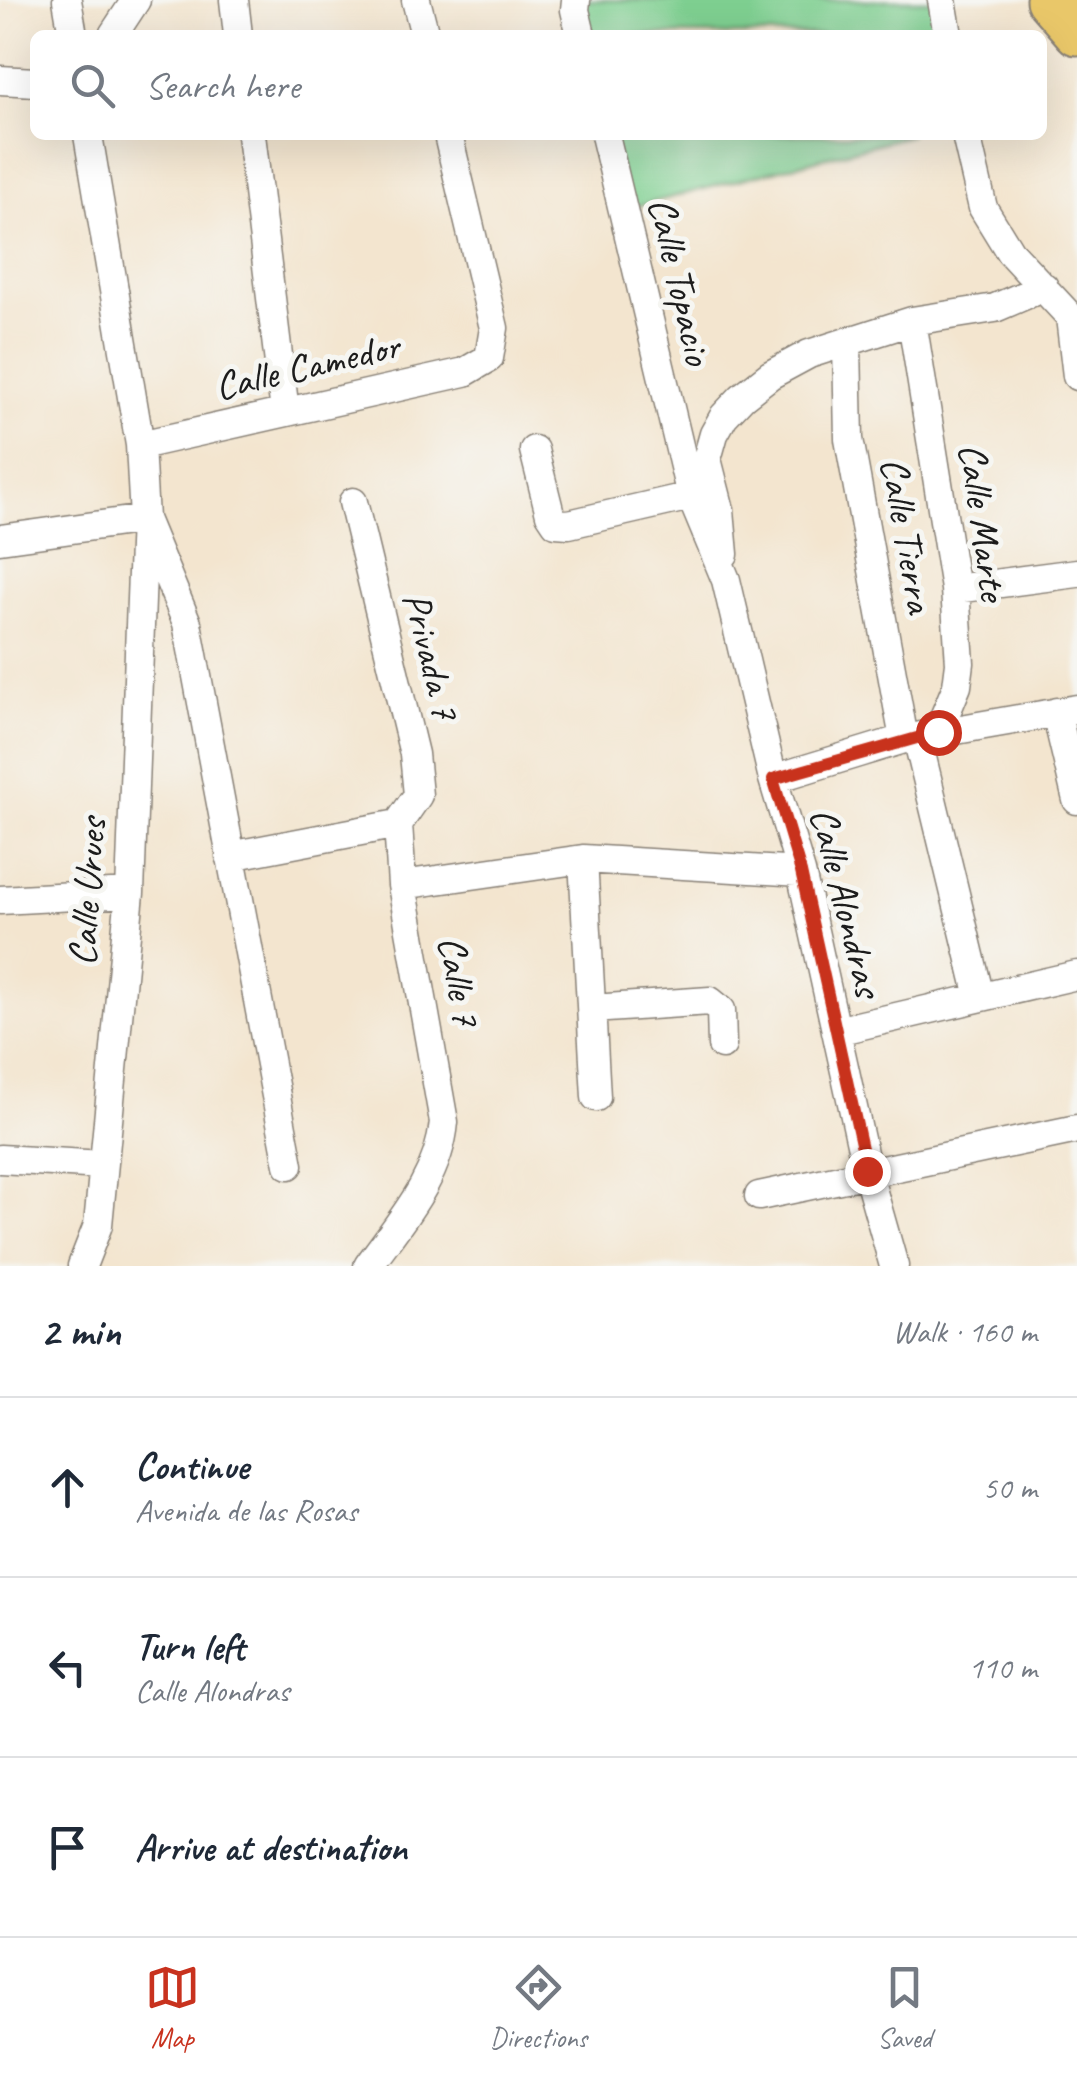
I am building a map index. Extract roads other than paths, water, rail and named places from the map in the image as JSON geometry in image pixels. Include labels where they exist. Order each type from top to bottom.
[{"type":"main road","points":[[1049,0],[1077,32]]},
{"type":"street","points":[[67,0],[71,30]]},
{"type":"street","points":[[116,30],[136,0]]},
{"type":"street","points":[[234,0],[237,30]]},
{"type":"street","points":[[416,0],[423,30]]},
{"type":"street","points":[[576,0],[580,30]]},
{"type":"street","points":[[942,0],[947,30]]},
{"type":"street","points":[[0,80],[30,82]]},
{"type":"street","name":"Calle Urues","points":[[82,1266],[98,1225],[130,893],[144,519],[140,445],[89,140]]},
{"type":"street","points":[[252,140],[285,412]]},
{"type":"street","name":"Calle Camedor","points":[[140,445],[464,372],[489,358],[494,328],[449,140]]},
{"type":"street","name":"Calle Topacio","points":[[606,140],[678,445]]},
{"type":"street","points":[[967,140],[983,208],[1010,252],[1073,320],[1077,376]]},
{"type":"street","points":[[726,580],[720,510],[708,459],[714,434],[724,416],[770,376],[809,354],[912,321],[995,308],[1044,286]]},
{"type":"street","name":"Calle Marte","points":[[912,321],[955,589],[960,663],[957,686],[920,736]]},
{"type":"street","name":"Calle Tierra","points":[[847,344],[849,439],[980,996]]},
{"type":"street","name":"Calle Alondras","points":[[678,445],[690,496],[726,580],[773,779],[801,872],[867,1171],[894,1266]]},
{"type":"street","points":[[534,450],[550,514],[556,523],[569,524],[690,496]]},
{"type":"street","name":"Privada 7","points":[[353,502],[414,754],[418,795],[398,824]]},
{"type":"street","points":[[0,538],[144,519]]},
{"type":"street","name":"Calle Urues","points":[[144,519],[187,623],[289,1165]]},
{"type":"street","points":[[955,589],[1077,573]]},
{"type":"street","points":[[773,779],[920,736],[1066,711],[1077,800]]},
{"type":"street","points":[[230,856],[398,824]]},
{"type":"street","name":"Calle 7","points":[[368,1266],[430,1178],[441,1150],[444,1122],[402,885],[398,824]]},
{"type":"street","points":[[402,885],[583,858],[801,872]]},
{"type":"street","points":[[583,858],[596,1096]]},
{"type":"street","points":[[0,900],[130,893]]},
{"type":"street","points":[[836,1032],[1077,975]]},
{"type":"street","points":[[592,1009],[710,1001],[721,1010],[722,1044]]},
{"type":"street","points":[[759,1196],[1077,1129]]},
{"type":"street","points":[[0,1159],[102,1165]]}]
